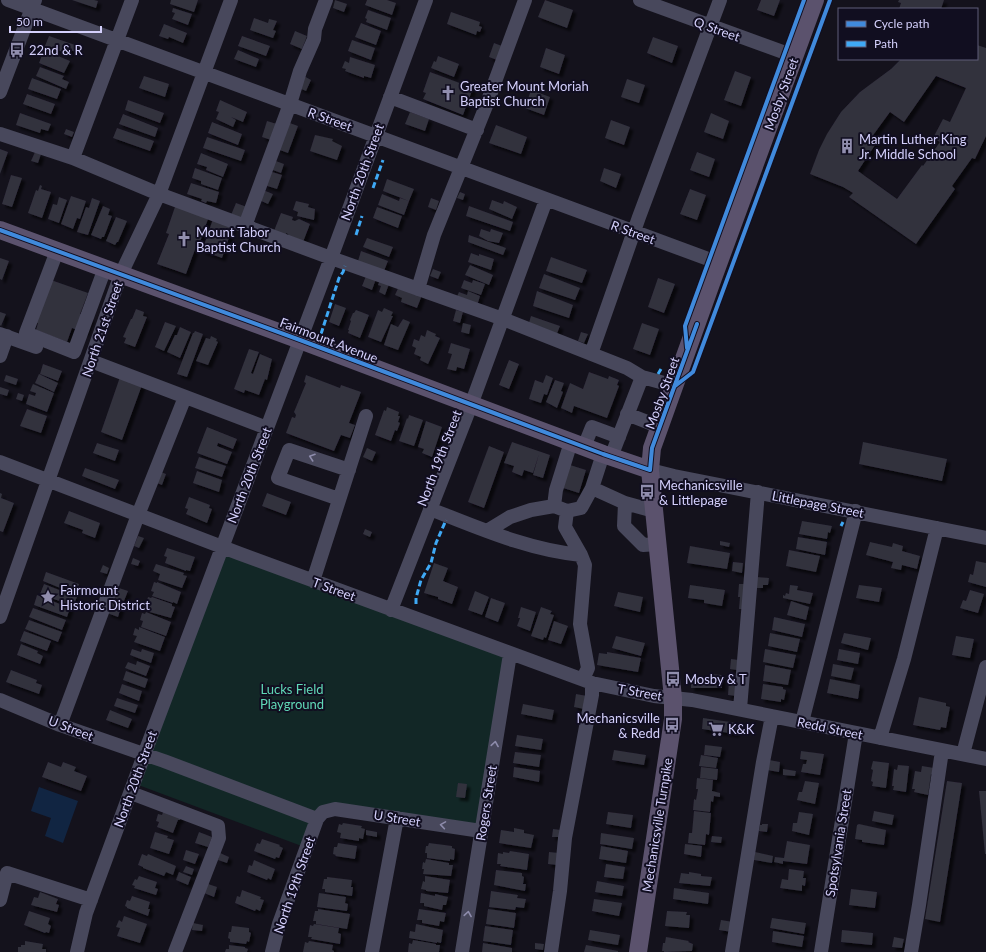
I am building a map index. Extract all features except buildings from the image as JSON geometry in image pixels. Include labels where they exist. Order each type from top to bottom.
[{"type":"main road","name":"Mosby Street","points":[[673,698],[650,470],[652,448],[815,0]]},
{"type":"main road","name":"Fairmount Avenue","points":[[0,230],[300,340],[607,456],[650,470]]},
{"type":"main road","name":"Mechanicsville Turnpike","points":[[638,952],[671,736],[673,698]]},
{"type":"street","name":"R Street","points":[[8,0],[34,4],[117,39],[204,73],[719,263]]},
{"type":"street","points":[[73,158],[132,0]]},
{"type":"street","name":"North 21st Street","points":[[0,617],[90,363],[113,271],[159,194],[231,0]]},
{"type":"street","points":[[245,226],[290,104],[300,70],[314,39],[315,29],[326,0]]},
{"type":"street","name":"North 20th Street","points":[[77,952],[86,913],[426,0]]},
{"type":"street","points":[[418,289],[434,235],[477,130],[525,0]]},
{"type":"street","name":"Q Street","points":[[640,0],[794,56]]},
{"type":"street","points":[[591,354],[634,232],[720,0]]},
{"type":"street","points":[[0,92],[34,4]]},
{"type":"street","points":[[390,97],[477,130]]},
{"type":"street","points":[[0,134],[73,158],[159,194],[331,258],[503,319],[627,368],[642,376],[675,386]]},
{"type":"street","name":"North 19th Street","points":[[391,610],[471,405],[546,200]]},
{"type":"street","points":[[57,251],[26,333],[74,352],[113,271]]},
{"type":"street","points":[[0,356],[4,335],[90,363],[267,428]]},
{"type":"street","points":[[487,531],[510,516],[531,510],[581,508],[618,437],[642,376]]},
{"type":"street","points":[[60,725],[138,515],[185,397]]},
{"type":"street","points":[[627,414],[660,426]]},
{"type":"street","points":[[313,581],[366,416]]},
{"type":"street","points":[[551,952],[560,891],[565,838],[592,695],[588,681],[588,668],[580,624],[585,565],[565,527],[556,490],[578,444],[592,427],[618,437]]},
{"type":"street","points":[[339,499],[278,478],[289,450],[349,470]]},
{"type":"street","name":"T Street","points":[[0,462],[222,547],[510,654],[588,681],[654,696],[673,698]]},
{"type":"street","name":"Littlepage Street","points":[[650,470],[986,538]]},
{"type":"street","points":[[592,488],[625,503],[654,510]]},
{"type":"street","points":[[740,709],[758,492]]},
{"type":"street","points":[[625,503],[624,526],[643,544],[658,544]]},
{"type":"street","points":[[430,509],[523,544],[568,554],[581,555]]},
{"type":"street","points":[[802,722],[856,511]]},
{"type":"street","points":[[880,738],[904,659],[937,528]]},
{"type":"street","name":"Rogers Street","points":[[462,952],[510,654]]},
{"type":"street","points":[[963,754],[986,667]]},
{"type":"street","name":"Redd Street","points":[[673,698],[740,709],[986,759]]},
{"type":"street","name":"U Street","points":[[0,700],[60,725],[317,819],[323,812],[335,809],[481,831]]},
{"type":"street","points":[[732,952],[772,716]]},
{"type":"street","name":"Spotsylvania Street","points":[[821,952],[856,733]]},
{"type":"street","points":[[910,952],[919,905],[942,751]]},
{"type":"street","points":[[131,793],[218,826],[219,838],[175,952]]},
{"type":"street","points":[[372,952],[397,818]]},
{"type":"street","name":"North 19th Street","points":[[272,952],[279,924],[317,819]]},
{"type":"street","points":[[0,900],[7,873],[91,900]]},
{"type":"green space","name":"Lucks Field Playground","points":[[222,546],[510,653],[481,830],[331,807],[307,848],[133,783]]},
{"type":"water","points":[[39,787],[78,801],[63,843],[45,836],[51,818],[31,811]]},
{"type":"marked path","points":[[373,188],[383,160]]},
{"type":"marked path","points":[[356,235],[362,216]]},
{"type":"marked path","points":[[321,334],[339,278],[345,266]]},
{"type":"marked path","points":[[658,374],[661,369]]},
{"type":"marked path","points":[[416,604],[416,598],[421,580],[431,563],[436,543],[446,520]]},
{"type":"marked path","points":[[841,526],[843,522]]},
{"type":"cycle path","points":[[687,348],[685,326],[804,0]]},
{"type":"cycle path","points":[[675,386],[693,372],[830,0]]},
{"type":"cycle path","points":[[0,230],[300,340],[603,454],[650,470],[652,448],[697,324]]},
{"type":"place","name":"22nd & R","points":[[17,50]]},
{"type":"place","name":"Greater Mount Moriah Baptist Church","points":[[448,93]]},
{"type":"place","name":"Martin Luther King Jr. Middle School","points":[[847,146]]},
{"type":"place","name":"Mount Tabor Baptist Church","points":[[184,239]]},
{"type":"place","name":"Mechanicsville & Littlepage","points":[[647,492]]},
{"type":"place","name":"Fairmount Historic District","points":[[48,597]]},
{"type":"place","name":"Mosby & T","points":[[673,679]]},
{"type":"place","name":"Mechanicsville & Redd","points":[[672,725]]},
{"type":"place","name":"K&K","points":[[716,729]]}]
